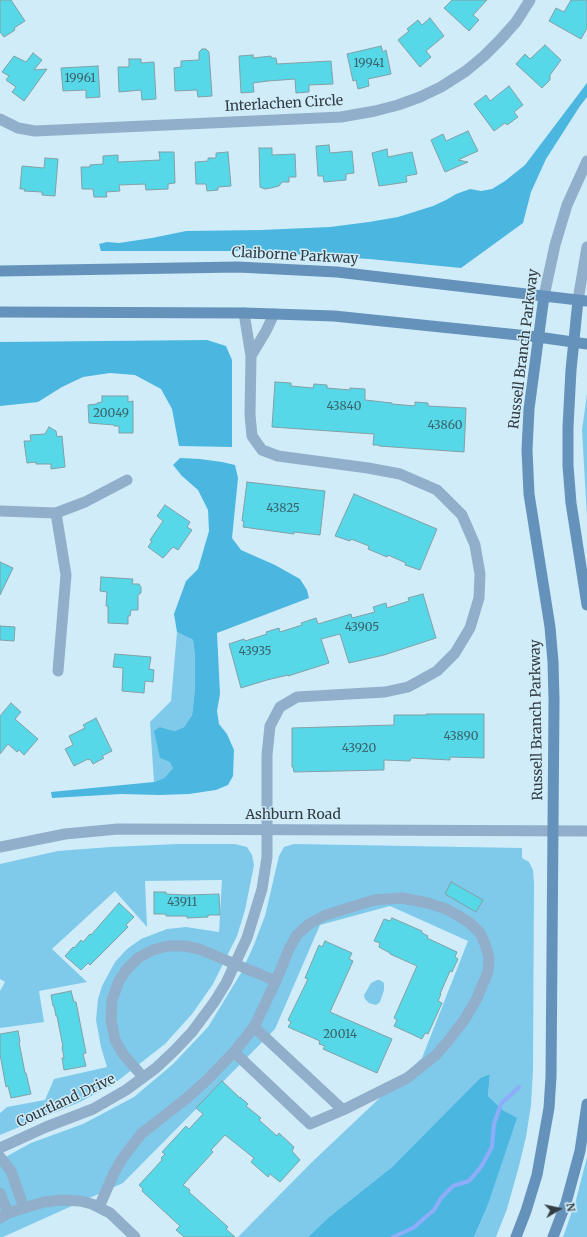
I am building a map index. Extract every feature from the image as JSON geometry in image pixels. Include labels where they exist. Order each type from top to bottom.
[{"type":"main road","name":"Claiborne Parkway","points":[[0,271],[238,267],[337,272],[583,300]]},
{"type":"main road","name":"Russell Branch Parkway","points":[[516,1237],[537,1175],[549,1108],[552,1049],[553,662],[550,627],[529,494],[528,450],[529,409],[544,296]]},
{"type":"main road","points":[[583,300],[573,342],[568,427],[568,466],[571,503],[587,605]]},
{"type":"main road","points":[[0,312],[274,314],[334,316],[538,337],[587,344]]},
{"type":"main road","points":[[553,1237],[566,1203],[580,1151],[587,1104]]},
{"type":"street","name":"Interlachen Circle","points":[[0,119],[18,128],[35,131],[341,117],[374,111],[398,105],[420,97],[441,87],[466,71],[500,40],[516,22],[530,0]]},
{"type":"street","name":"Russell Branch Parkway","points":[[544,296],[555,245],[567,205],[587,161]]},
{"type":"street","points":[[583,300],[587,247]]},
{"type":"street","name":"Courtland Drive","points":[[0,1148],[46,1126],[92,1109],[126,1090],[156,1068],[192,1032],[215,1001],[226,983],[248,938],[262,889],[267,857],[267,755],[270,726],[280,707],[297,697],[384,692],[408,687],[437,671],[455,653],[470,628],[479,598],[480,574],[475,545],[462,515],[437,490],[400,474],[368,468],[278,456],[262,450],[252,436],[250,415],[251,356],[244,314]]},
{"type":"street","points":[[251,356],[274,314]]},
{"type":"street","points":[[0,511],[56,513],[85,502],[128,480]]},
{"type":"street","points":[[56,513],[66,575],[58,671]]},
{"type":"street","name":"Ashburn Road","points":[[0,847],[65,834],[118,829],[587,831]]},
{"type":"street","points":[[99,1207],[122,1158],[142,1134],[206,1081],[234,1052],[254,1027],[276,982],[289,949],[297,935],[309,924],[326,915],[374,900],[402,898],[446,908],[470,923],[480,933],[489,957],[488,972],[476,1000],[465,1019],[448,1041],[436,1055],[407,1078],[343,1110],[310,1124],[234,1052]]},
{"type":"street","points":[[143,1077],[123,1054],[115,1040],[111,1020],[112,1000],[119,981],[127,969],[138,958],[153,950],[168,946],[185,946],[199,949],[276,982]]},
{"type":"street","points":[[254,1027],[343,1110]]},
{"type":"street","points":[[0,1157],[11,1171],[24,1208]]},
{"type":"street","points":[[0,1193],[4,1216],[44,1202],[62,1200],[80,1201],[99,1207],[110,1213],[135,1237]]},
{"type":"shaded area","points":[[587,83],[587,97],[546,159],[531,192],[523,223],[461,268],[369,259],[244,251],[101,251],[99,244],[107,242],[119,243],[186,231],[330,227],[369,222],[398,217],[433,206],[456,194],[470,189],[481,191],[492,189],[525,165]]},
{"type":"shaded area","points":[[207,340],[226,346],[232,360],[232,447],[179,446],[172,409],[161,389],[135,375],[110,373],[83,377],[62,387],[38,402],[0,406],[0,342]]},
{"type":"shaded area","points":[[587,394],[587,517],[582,430]]},
{"type":"shaded area","points":[[180,458],[200,459],[235,465],[238,478],[232,538],[241,550],[275,565],[300,579],[307,590],[309,598],[217,633],[220,694],[217,711],[219,724],[227,734],[234,750],[233,776],[228,785],[216,790],[189,794],[121,794],[52,798],[51,792],[154,782],[164,778],[173,768],[170,762],[160,758],[154,731],[160,727],[175,731],[184,727],[192,715],[195,689],[195,656],[193,640],[177,632],[174,614],[186,581],[198,569],[209,531],[208,510],[198,490],[182,476],[173,465]]},
{"type":"shaded area","points":[[177,632],[193,640],[195,656],[195,689],[192,715],[184,727],[175,731],[160,727],[173,768],[164,778],[154,782],[150,722],[171,701]]},
{"type":"shaded area","points":[[178,844],[235,844],[247,847],[252,855],[254,865],[245,910],[237,936],[213,984],[192,1014],[165,1044],[115,1083],[80,1102],[0,1135],[0,1113],[7,1107],[45,1100],[54,1079],[107,1067],[101,1047],[96,1020],[98,999],[102,986],[115,962],[127,949],[141,939],[167,929],[186,927],[219,932],[222,880],[145,881],[147,927],[115,891],[52,949],[87,982],[39,991],[44,1022],[0,1028],[0,991],[5,982],[0,979],[0,864],[58,851]]},
{"type":"shaded area","points":[[294,844],[522,848],[522,858],[529,862],[533,870],[534,884],[533,1070],[531,1105],[526,1137],[519,1166],[507,1209],[496,1237],[474,1237],[487,1207],[504,1111],[488,1096],[490,1074],[480,1078],[392,1167],[329,1217],[308,1237],[238,1237],[312,1162],[422,1058],[468,941],[390,906],[320,925],[275,1029],[123,1183],[3,1237],[0,1237],[0,1160],[31,1143],[83,1124],[134,1097],[173,1064],[208,1027],[241,973],[253,947],[265,916],[279,856],[284,847]]},
{"type":"shaded area","points":[[377,980],[384,983],[384,990],[380,1002],[376,1005],[369,1003],[365,999],[364,995],[371,983]]},
{"type":"shaded area","points":[[490,1074],[488,1096],[504,1111],[517,1118],[487,1207],[474,1237],[308,1237],[329,1217],[392,1167],[480,1078]]},
{"type":"shaded area","points":[[587,1157],[587,1237],[563,1237],[576,1200]]},
{"type":"building","points":[[0,0],[11,0],[25,21],[4,37],[0,32]]},
{"type":"building","points":[[452,0],[487,0],[473,15],[479,20],[469,31],[444,8]]},
{"type":"building","points":[[571,0],[587,0],[587,28],[581,39],[549,21],[556,8],[564,12]]},
{"type":"building","points":[[430,18],[444,36],[426,51],[431,57],[420,67],[398,40],[409,31],[407,29],[418,20],[422,25]]},
{"type":"building","points":[[545,45],[561,60],[550,75],[550,80],[542,88],[516,64],[525,54],[530,59]]},
{"type":"building","points":[[381,46],[383,52],[386,50],[391,74],[368,79],[369,86],[358,89],[356,80],[353,81],[347,54]]},
{"type":"building","points":[[202,49],[206,49],[209,52],[212,96],[198,97],[197,90],[175,91],[174,68],[181,67],[181,61],[199,60],[199,52]]},
{"type":"building","points":[[33,53],[42,60],[34,70],[47,69],[24,101],[12,92],[16,87],[6,80],[9,76],[2,72],[14,56],[26,62]]},
{"type":"building","points":[[253,55],[253,58],[271,56],[271,58],[276,58],[277,64],[331,61],[333,84],[309,85],[309,92],[296,93],[295,79],[268,81],[253,83],[254,92],[241,93],[239,56]]},
{"type":"building","points":[[129,59],[141,59],[141,63],[154,62],[156,99],[142,100],[141,90],[119,92],[118,67],[129,67]]},
{"type":"building","points":[[98,66],[100,97],[86,98],[86,90],[63,91],[61,68]]},
{"type":"building","points":[[509,86],[523,105],[514,112],[518,117],[507,125],[505,123],[494,131],[474,104],[486,95],[490,101]]},
{"type":"building","points":[[468,131],[478,151],[458,160],[468,162],[445,172],[431,140],[443,134],[446,141]]},
{"type":"building","points":[[329,145],[330,153],[352,151],[354,173],[346,174],[346,180],[324,182],[323,176],[318,176],[316,146]]},
{"type":"building","points":[[259,148],[272,148],[272,155],[295,154],[296,177],[289,177],[289,182],[282,182],[279,186],[265,189],[260,187]]},
{"type":"building","points":[[387,149],[388,157],[412,152],[417,174],[406,176],[407,182],[379,186],[372,153]]},
{"type":"building","points":[[159,152],[174,152],[175,183],[168,184],[168,189],[146,190],[145,184],[119,185],[120,191],[106,192],[107,197],[94,197],[93,189],[82,189],[81,167],[90,167],[90,165],[103,164],[103,156],[118,155],[118,162],[160,160]]},
{"type":"building","points":[[228,152],[231,186],[218,187],[218,190],[207,191],[206,184],[196,184],[195,162],[208,161],[208,158],[216,158],[216,153]]},
{"type":"building","points":[[45,158],[58,159],[55,196],[42,195],[42,192],[24,191],[25,189],[20,189],[22,166],[44,168]]},
{"type":"building","points":[[275,382],[291,383],[291,386],[313,388],[314,384],[327,385],[327,388],[350,390],[350,388],[365,389],[365,400],[392,404],[415,406],[415,402],[428,403],[428,406],[466,408],[464,452],[373,445],[374,434],[272,427]]},
{"type":"building","points":[[102,396],[128,396],[128,402],[133,401],[133,433],[119,433],[119,426],[89,423],[88,405],[102,402]]},
{"type":"building","points":[[49,427],[56,431],[57,437],[62,436],[65,467],[51,469],[51,464],[36,464],[36,462],[27,463],[24,441],[31,441],[30,435],[45,434]]},
{"type":"building","points":[[247,482],[325,491],[320,535],[294,532],[294,534],[243,527],[244,521],[242,521]]},
{"type":"building","points":[[354,494],[437,529],[420,570],[405,565],[406,563],[388,555],[387,557],[368,549],[369,546],[351,539],[350,541],[335,536]]},
{"type":"building","points":[[165,505],[190,522],[187,527],[192,530],[178,550],[173,547],[163,558],[148,547],[152,541],[150,540],[163,521],[157,516]]},
{"type":"building","points":[[0,562],[13,568],[0,595]]},
{"type":"building","points":[[101,577],[133,579],[132,584],[139,584],[141,587],[141,593],[138,595],[138,610],[131,610],[130,616],[128,616],[128,624],[108,623],[108,606],[106,606],[107,592],[100,591]]},
{"type":"building","points":[[423,594],[436,638],[384,655],[349,663],[340,634],[321,639],[329,663],[288,676],[267,680],[241,688],[229,644],[267,634],[266,632],[279,628],[280,632],[302,625],[301,623],[316,618],[318,624],[351,614],[352,618],[375,612],[373,607],[386,603],[387,608],[409,601],[408,598]]},
{"type":"building","points":[[0,626],[15,627],[14,641],[0,640]]},
{"type":"building","points":[[115,654],[151,657],[149,669],[154,670],[153,682],[145,681],[144,693],[122,691],[123,668],[113,667]]},
{"type":"building","points":[[11,703],[21,712],[15,719],[38,739],[24,755],[19,750],[17,752],[8,744],[0,754],[0,716]]},
{"type":"building","points":[[484,714],[484,758],[450,757],[450,760],[411,758],[410,761],[384,760],[384,770],[294,772],[292,767],[292,728],[394,725],[394,715]]},
{"type":"building","points":[[96,718],[112,751],[102,756],[104,758],[93,764],[90,759],[88,759],[74,766],[65,749],[73,745],[69,736],[85,728],[83,725]]},
{"type":"building","points":[[451,882],[483,900],[476,912],[445,894]]},
{"type":"building","points":[[154,892],[187,895],[219,894],[220,915],[187,918],[187,916],[166,916],[166,914],[154,914]]},
{"type":"building","points":[[119,903],[134,917],[126,925],[128,927],[90,965],[88,963],[81,970],[65,956],[81,940],[83,942],[90,934],[91,935]]},
{"type":"building","points":[[392,918],[422,931],[422,933],[428,936],[427,938],[457,952],[455,957],[458,959],[452,972],[450,971],[440,994],[438,1001],[442,1003],[428,1034],[425,1033],[422,1039],[394,1026],[397,1020],[394,1018],[417,966],[390,954],[379,947],[380,943],[374,941],[384,919],[390,921]]},
{"type":"building","points":[[325,941],[352,953],[349,959],[353,961],[330,1012],[392,1039],[377,1073],[323,1049],[325,1046],[319,1044],[320,1041],[288,1027],[291,1022],[288,1020],[308,979],[305,978],[319,945],[322,947]]},
{"type":"building","points":[[71,991],[74,1002],[76,1002],[86,1053],[83,1054],[86,1066],[64,1070],[62,1058],[64,1058],[63,1047],[51,995]]},
{"type":"building","points":[[18,1031],[25,1073],[31,1094],[11,1098],[8,1086],[6,1087],[0,1054],[0,1034]]},
{"type":"building","points":[[222,1081],[248,1104],[246,1106],[261,1118],[259,1120],[277,1136],[279,1133],[294,1147],[292,1151],[300,1160],[280,1182],[270,1174],[268,1177],[251,1162],[254,1158],[225,1135],[211,1150],[213,1152],[183,1185],[228,1227],[226,1229],[235,1237],[184,1237],[176,1230],[180,1226],[142,1191],[143,1189],[139,1185],[162,1160],[161,1158],[165,1154],[162,1152],[186,1126],[189,1129],[203,1114],[196,1108]]},
{"type":"waterway","points":[[393,1237],[413,1228],[434,1210],[441,1198],[453,1186],[469,1181],[481,1167],[492,1147],[494,1124],[501,1104],[519,1087]]}]
